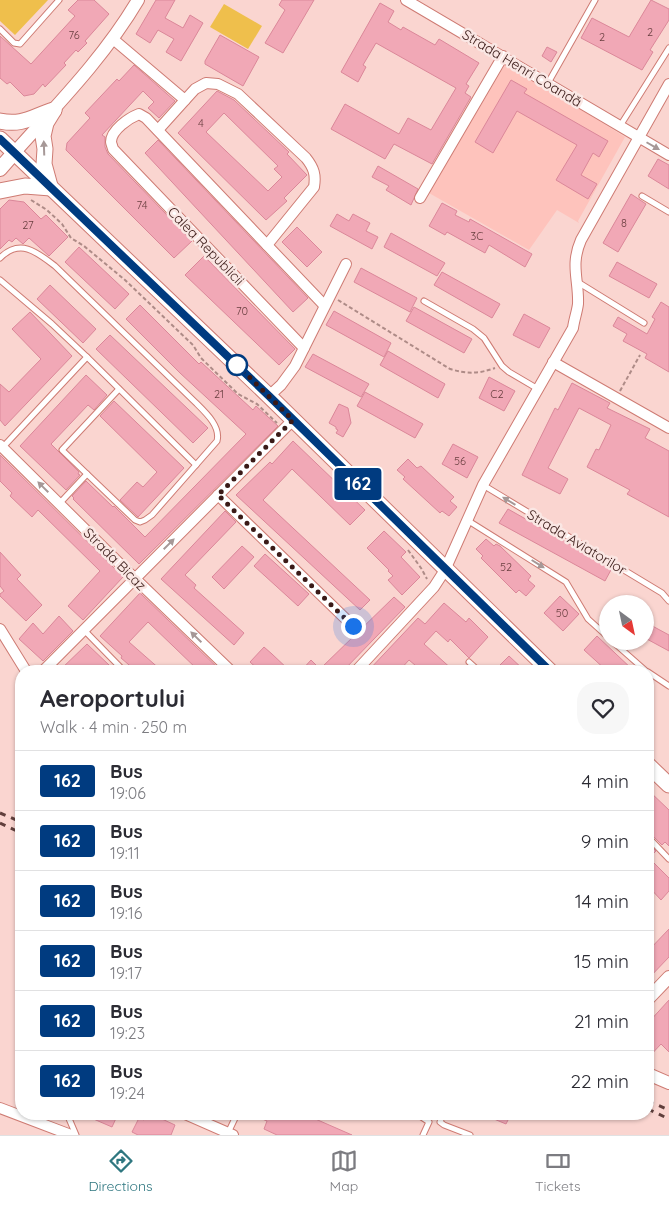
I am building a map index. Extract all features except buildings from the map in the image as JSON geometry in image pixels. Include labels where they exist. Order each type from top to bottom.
[{"type":"main road","points":[[0,121],[14,123],[26,121],[54,110]]},
{"type":"main road","points":[[51,188],[44,164],[45,149],[43,136],[46,123],[54,110]]},
{"type":"main road","points":[[0,139],[269,396],[288,425],[445,570],[544,665]]},
{"type":"main road","points":[[0,169],[14,153]]},
{"type":"main road","points":[[0,191],[25,186],[51,188]]},
{"type":"main road","points":[[654,771],[669,785]]},
{"type":"street","name":"Strada Henri Coandă","points":[[406,0],[638,137]]},
{"type":"street","points":[[14,153],[54,110],[113,39],[136,1]]},
{"type":"street","points":[[113,39],[185,100]]},
{"type":"street","points":[[420,198],[503,56]]},
{"type":"street","points":[[267,245],[314,187],[316,177],[314,168],[306,158],[238,94],[218,84],[206,83],[195,89],[158,130],[324,306]]},
{"type":"street","points":[[362,665],[434,587],[445,570],[484,485],[573,328],[578,304],[575,280],[576,251],[586,228],[669,84]]},
{"type":"street","name":"Calea Republicii","points":[[158,130],[146,118],[138,114],[132,116],[122,125],[113,135],[110,142],[114,149],[304,348]]},
{"type":"street","points":[[638,137],[669,155]]},
{"type":"street","points":[[269,396],[281,385],[296,366],[346,264]]},
{"type":"street","points":[[553,362],[669,428]]},
{"type":"street","points":[[49,665],[288,425]]},
{"type":"street","name":"Strada Bicaz","points":[[1,446],[225,665]]},
{"type":"street","points":[[218,495],[353,626]]},
{"type":"street","points":[[0,629],[22,665]]},
{"type":"street","points":[[654,993],[669,977]]},
{"type":"street","points":[[654,1077],[669,1083]]},
{"type":"street","points":[[0,1108],[15,1114]]},
{"type":"street","points":[[32,1120],[71,1135]]},
{"type":"street","points":[[198,1120],[230,1134]]},
{"type":"lane","points":[[0,30],[14,43],[20,44],[60,0]]},
{"type":"lane","points":[[548,83],[595,0]]},
{"type":"lane","points":[[620,126],[669,48]]},
{"type":"lane","points":[[642,196],[669,212]]},
{"type":"lane","points":[[0,258],[7,251],[18,247],[39,254],[47,260],[134,341],[205,412],[217,429],[217,441],[156,510],[140,522],[128,515],[62,450],[119,390]]},
{"type":"lane","points":[[0,280],[52,324],[87,357],[196,465]]},
{"type":"lane","points":[[575,280],[644,323]]},
{"type":"lane","points":[[424,301],[473,329],[484,338],[502,366],[538,389]]},
{"type":"lane","points":[[1,446],[87,357]]},
{"type":"lane","points":[[60,504],[87,474]]},
{"type":"lane","name":"Strada Aviatorilor","points":[[484,485],[662,593],[669,600]]},
{"type":"lane","points":[[467,520],[566,582],[588,619],[599,629]]},
{"type":"lane","points":[[84,630],[118,665]]},
{"type":"lane","points":[[622,650],[639,665]]},
{"type":"lane","points":[[469,662],[472,665]]},
{"type":"lane","points":[[654,676],[669,686]]},
{"type":"lane","points":[[654,843],[669,859]]},
{"type":"lane","points":[[70,1120],[76,1135]]},
{"type":"lane","points":[[230,1134],[235,1120]]},
{"type":"lane","points":[[426,1120],[429,1122],[440,1122],[444,1126],[470,1135]]},
{"type":"lane","points":[[423,1135],[429,1122]]},
{"type":"path","points":[[26,198],[47,210],[62,224],[71,238],[84,246],[125,280],[193,345],[201,358],[238,394],[257,404],[288,425]]},
{"type":"path","points":[[330,295],[450,369],[467,374],[502,366]]},
{"type":"path","points":[[616,399],[640,356]]},
{"type":"path","points":[[406,548],[421,568],[426,579],[434,587]]},
{"type":"shaded area","points":[[0,0],[48,0],[15,35],[0,21]]},
{"type":"shaded area","points":[[224,4],[262,26],[248,49],[210,27]]},
{"type":"shaded area","points":[[506,63],[625,137],[578,221],[579,223],[557,210],[529,250],[429,193]]},
{"type":"railway","points":[[0,813],[15,819]]},
{"type":"railway","points":[[0,823],[15,830]]},
{"type":"railway","points":[[654,1104],[669,1110]]},
{"type":"railway","points":[[654,1112],[669,1119]]},
{"type":"bus line","name":"162","points":[[0,139],[269,396],[544,665]]},
{"type":"route","points":[[237,365],[293,420],[218,495],[353,626]]}]
